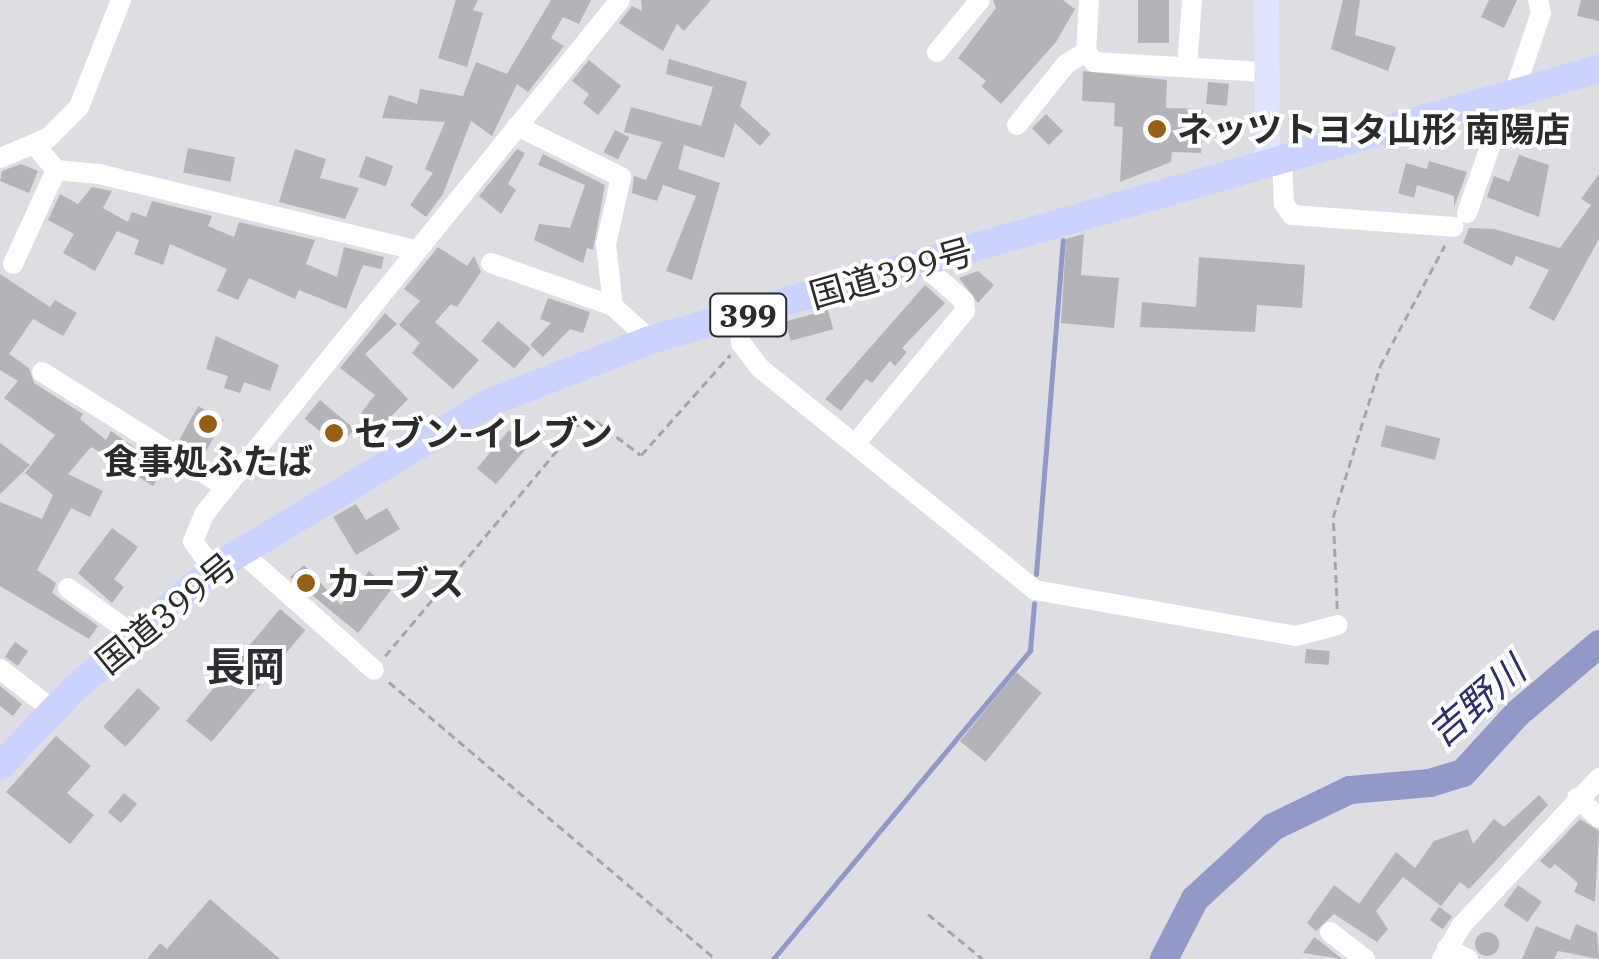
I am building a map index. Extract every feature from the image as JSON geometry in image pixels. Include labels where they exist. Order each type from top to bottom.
[{"type":"highway","name":"国道399号","points":[[0,766],[54,710],[213,569],[488,403],[650,340],[739,331],[922,264],[1599,70]]},
{"type":"main road","points":[[1266,0],[1264,72],[1274,161]]},
{"type":"street","points":[[0,158],[35,144],[79,107],[121,0]]},
{"type":"street","points":[[213,569],[193,541],[226,487],[620,0]]},
{"type":"street","points":[[937,52],[980,0]]},
{"type":"street","points":[[1187,67],[1192,0]]},
{"type":"street","points":[[1274,161],[1284,204],[1292,215],[1461,220],[1541,13],[1538,0]]},
{"type":"street","points":[[1087,2],[1086,52],[1094,62],[1264,72]]},
{"type":"street","points":[[1016,125],[1066,64],[1086,52]]},
{"type":"street","points":[[517,126],[620,177],[606,244],[613,306]]},
{"type":"street","points":[[35,144],[56,170],[100,174],[416,250]]},
{"type":"street","points":[[12,264],[56,170]]},
{"type":"street","points":[[491,263],[613,306],[650,340]]},
{"type":"street","points":[[854,444],[965,311],[964,301],[922,264]]},
{"type":"street","points":[[739,331],[760,368],[1035,590],[1296,636],[1338,625]]},
{"type":"street","points":[[42,372],[226,487]]},
{"type":"street","points":[[240,551],[374,670]]},
{"type":"street","points":[[68,588],[135,636]]},
{"type":"street","points":[[0,669],[54,710]]},
{"type":"street","points":[[1468,959],[1444,953],[1577,798],[1599,778]]},
{"type":"street","points":[[1577,798],[1599,818]]},
{"type":"street","points":[[1330,932],[1366,959]]},
{"type":"path","points":[[1338,625],[1333,516],[1380,366],[1461,220]]},
{"type":"path","points":[[716,959],[374,670],[582,420],[596,421],[642,455],[739,331]]},
{"type":"path","points":[[928,914],[983,959]]},
{"type":"building","points":[[456,0],[478,0],[473,10],[483,13],[467,67],[438,58]]},
{"type":"building","points":[[551,0],[591,0],[579,24],[563,17],[551,38],[564,46],[528,92],[517,84],[492,136],[471,121],[443,194],[426,217],[410,205],[433,173],[425,169],[445,122],[382,118],[389,95],[417,104],[420,89],[463,96],[476,62],[507,74]]},
{"type":"building","points":[[641,0],[711,0],[684,31],[677,24],[663,51],[619,23],[632,6],[642,11]]},
{"type":"building","points":[[993,0],[1063,0],[1075,9],[1056,42],[1001,104],[981,86],[986,81],[958,58],[996,8]]},
{"type":"building","points":[[1138,0],[1169,0],[1169,43],[1138,43]]},
{"type":"building","points":[[1343,0],[1360,0],[1355,35],[1396,47],[1388,71],[1331,49]]},
{"type":"building","points":[[1489,0],[1517,0],[1504,28],[1481,17]]},
{"type":"building","points":[[1581,0],[1599,0],[1599,21],[1577,16]]},
{"type":"building","points":[[669,59],[747,82],[740,106],[771,134],[760,146],[735,123],[724,158],[684,145],[678,169],[720,183],[692,280],[666,271],[696,196],[663,185],[657,201],[632,193],[634,176],[646,180],[662,142],[624,132],[631,107],[701,126],[713,87],[666,74]]},
{"type":"building","points":[[589,60],[621,86],[598,115],[583,103],[589,94],[572,81]]},
{"type":"building","points":[[1083,71],[1167,80],[1166,108],[1203,109],[1201,153],[1172,152],[1171,162],[1120,182],[1123,127],[1114,126],[1115,103],[1082,101]]},
{"type":"building","points":[[1208,82],[1229,84],[1227,106],[1206,104]]},
{"type":"building","points":[[1046,114],[1063,131],[1049,145],[1032,128]]},
{"type":"building","points":[[615,130],[629,137],[618,160],[604,152]]},
{"type":"building","points":[[188,148],[235,157],[230,182],[183,173]]},
{"type":"building","points":[[295,149],[326,159],[320,178],[359,188],[345,219],[279,202]]},
{"type":"building","points":[[517,149],[525,153],[508,184],[516,190],[501,214],[479,196]]},
{"type":"building","points":[[543,154],[605,185],[593,250],[587,248],[583,263],[534,240],[539,224],[570,228],[585,185],[538,165]]},
{"type":"building","points":[[1519,155],[1549,165],[1539,217],[1487,197],[1494,176],[1509,182]]},
{"type":"building","points":[[366,156],[393,166],[386,187],[358,177]]},
{"type":"building","points":[[1429,161],[1467,172],[1454,207],[1454,196],[1417,185],[1414,198],[1398,193],[1406,163],[1427,169]]},
{"type":"building","points":[[21,164],[38,171],[29,193],[0,181],[2,171]]},
{"type":"building","points":[[1599,174],[1599,239],[1554,321],[1529,308],[1549,270],[1516,256],[1512,266],[1463,243],[1469,228],[1494,229],[1560,248],[1591,205],[1581,199]]},
{"type":"building","points":[[92,187],[112,191],[103,208],[128,222],[132,212],[146,217],[152,201],[212,216],[208,226],[234,237],[239,222],[315,240],[306,264],[337,277],[344,247],[384,257],[381,269],[363,265],[346,309],[299,290],[295,299],[249,278],[238,300],[217,291],[227,269],[170,244],[163,265],[134,254],[139,240],[117,231],[95,271],[63,253],[74,234],[48,220],[60,194],[78,204]]},
{"type":"building","points":[[1084,234],[1081,275],[1119,278],[1114,328],[1061,323],[1066,239]]},
{"type":"building","points":[[438,247],[467,266],[474,256],[481,272],[457,307],[451,304],[435,322],[479,360],[453,389],[412,353],[420,343],[399,325],[420,301],[404,289]]},
{"type":"building","points":[[1199,257],[1305,265],[1302,308],[1257,305],[1255,332],[1140,327],[1142,302],[1196,307]]},
{"type":"building","points":[[978,271],[994,285],[978,303],[959,278]]},
{"type":"building","points":[[0,274],[50,307],[55,300],[77,313],[63,336],[33,319],[9,354],[29,368],[34,383],[83,414],[80,419],[106,440],[111,431],[164,468],[153,486],[91,447],[68,474],[103,491],[90,517],[71,508],[37,570],[56,583],[52,593],[98,626],[89,639],[0,586],[0,502],[42,519],[53,495],[25,473],[55,435],[4,398],[18,381],[0,370]]},
{"type":"building","points":[[925,285],[945,303],[902,348],[907,352],[895,366],[890,361],[872,383],[866,379],[841,411],[825,399]]},
{"type":"building","points":[[548,298],[590,312],[583,333],[570,329],[543,357],[530,345],[551,323],[540,319]]},
{"type":"building","points":[[828,310],[833,329],[791,341],[785,321]]},
{"type":"building","points":[[385,313],[397,324],[365,354],[408,399],[380,428],[361,413],[375,395],[340,368]]},
{"type":"building","points":[[498,321],[531,349],[514,369],[481,341]]},
{"type":"building","points":[[216,336],[279,365],[270,391],[244,382],[240,393],[224,388],[228,376],[206,369]]},
{"type":"building","points":[[320,400],[354,429],[339,447],[305,418]]},
{"type":"building","points":[[198,406],[223,420],[205,453],[180,439]]},
{"type":"building","points":[[1386,425],[1440,439],[1435,460],[1381,446]]},
{"type":"building","points":[[509,430],[528,446],[496,484],[477,468]]},
{"type":"building","points":[[0,443],[30,465],[0,494]]},
{"type":"building","points":[[356,504],[366,520],[387,508],[400,529],[356,555],[333,517]]},
{"type":"building","points":[[112,528],[138,547],[114,579],[124,587],[112,603],[78,573]]},
{"type":"building","points":[[304,565],[341,605],[369,571],[391,590],[358,633],[290,577]]},
{"type":"building","points":[[280,609],[305,630],[211,742],[186,721]]},
{"type":"building","points":[[15,642],[28,651],[18,666],[5,657]]},
{"type":"building","points":[[1306,649],[1330,651],[1329,665],[1305,663]]},
{"type":"building","points":[[1016,672],[1042,693],[986,762],[960,741]]},
{"type":"building","points":[[0,686],[22,704],[13,716],[0,706]]},
{"type":"building","points":[[138,688],[160,708],[125,747],[103,727]]},
{"type":"building","points":[[56,736],[91,766],[67,793],[94,815],[70,844],[6,792]]},
{"type":"building","points":[[124,793],[137,804],[121,823],[108,812]]},
{"type":"building","points":[[1539,795],[1548,805],[1469,889],[1460,882],[1441,906],[1403,877],[1376,911],[1388,929],[1377,942],[1334,914],[1316,931],[1307,923],[1334,885],[1359,904],[1396,852],[1415,868],[1434,841],[1468,829],[1473,844],[1494,819],[1504,827]]},
{"type":"building","points":[[1580,819],[1599,831],[1595,902],[1574,892],[1578,883],[1555,864],[1550,869],[1540,861]]},
{"type":"building","points":[[1518,885],[1542,902],[1527,922],[1504,905]]},
{"type":"building","points":[[210,899],[280,959],[147,959],[160,943],[167,949]]},
{"type":"building","points":[[1439,907],[1452,916],[1443,929],[1430,920]]},
{"type":"building","points":[[1576,924],[1597,933],[1599,959],[1558,951],[1554,959],[1522,959],[1536,926],[1570,940]]},
{"type":"building","points":[[1482,932],[1492,932],[1499,944],[1492,956],[1482,956],[1475,949],[1475,939]]},
{"type":"building","points":[[1314,937],[1321,942],[1342,959],[1303,953]]},
{"type":"waterway","points":[[1036,574],[1063,240]]},
{"type":"waterway","points":[[773,959],[1030,650],[1034,603]]},
{"type":"waterway","name":"吉野川","points":[[1164,959],[1195,899],[1273,827],[1350,790],[1430,783],[1463,773],[1518,713],[1599,644]]},
{"type":"place","name":"ネッツトヨタ山形 南陽店","points":[[1157,129]]},
{"type":"place","name":"食事処ふたば","points":[[208,424]]},
{"type":"place","name":"セブン-イレブン","points":[[334,433]]},
{"type":"place","name":"カーブス","points":[[306,583]]},
{"type":"district","name":"長岡","points":[[245,666]]}]
